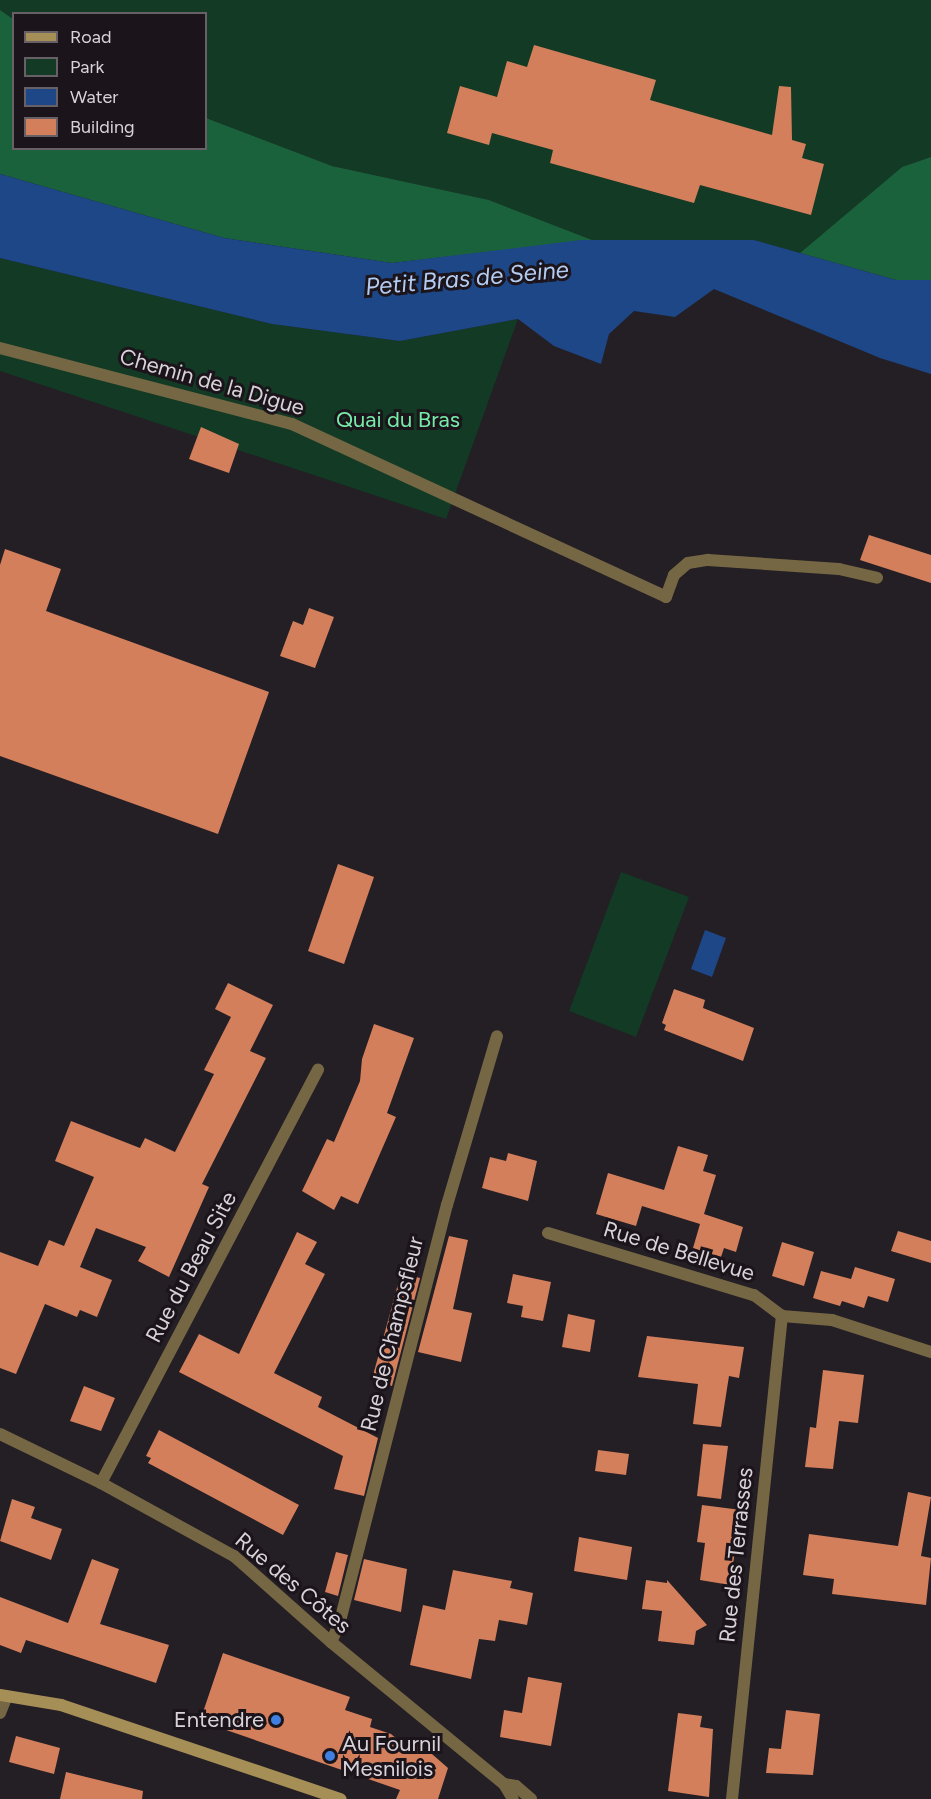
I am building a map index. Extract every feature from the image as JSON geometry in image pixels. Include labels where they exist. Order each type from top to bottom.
[{"type":"main road","points":[[4,1696],[61,1705],[341,1799]]},
{"type":"street","name":"Chemin de la Digue","points":[[0,348],[292,424],[666,597],[674,574],[688,563],[708,560],[839,569],[877,578]]},
{"type":"street","name":"Rue de Champsfleur","points":[[331,1642],[339,1625],[447,1205],[497,1036]]},
{"type":"street","name":"Rue du Beau Site","points":[[101,1483],[318,1070]]},
{"type":"street","name":"Rue de Bellevue","points":[[548,1233],[754,1295],[782,1316]]},
{"type":"street","points":[[782,1316],[832,1320],[931,1352]]},
{"type":"street","name":"Rue des Terrasses","points":[[732,1799],[782,1316]]},
{"type":"street","name":"Rue des Côtes","points":[[0,1434],[101,1483],[234,1556],[331,1642],[504,1784],[513,1799]]},
{"type":"street","points":[[0,1713],[4,1696]]},
{"type":"street","name":"Rue des Côtes","points":[[504,1784],[516,1786],[531,1799]]},
{"type":"green space","points":[[0,0],[931,0],[931,157],[902,167],[800,253],[754,240],[592,240],[489,200],[332,166],[207,118],[207,12],[12,12],[12,18],[0,10]]},
{"type":"green space","points":[[0,10],[12,18],[12,150],[207,150],[207,118],[332,166],[489,200],[592,240],[392,263],[224,238],[0,174]]},
{"type":"green space","points":[[931,157],[931,280],[896,280],[800,253],[902,167]]},
{"type":"green space","name":"Quai du Bras","points":[[0,258],[272,324],[400,341],[518,319],[446,519],[0,371]]},
{"type":"green space","points":[[621,872],[689,897],[636,1037],[569,1011]]},
{"type":"water","name":"Petit Bras de Seine","points":[[0,174],[224,238],[392,263],[581,240],[754,240],[896,280],[931,280],[931,374],[880,358],[714,289],[675,317],[634,311],[609,334],[601,364],[554,346],[518,319],[400,341],[272,324],[0,258]]},
{"type":"water","points":[[705,930],[726,938],[712,977],[691,969]]},
{"type":"building","points":[[534,45],[656,80],[650,100],[772,135],[779,86],[791,87],[792,140],[806,144],[802,158],[824,164],[811,215],[700,185],[694,203],[550,163],[553,150],[492,133],[489,145],[447,133],[460,86],[497,97],[507,61],[527,67]]},
{"type":"building","points":[[201,427],[239,444],[229,473],[189,459]]},
{"type":"building","points":[[869,535],[931,555],[931,583],[860,560]]},
{"type":"building","points":[[5,549],[61,569],[46,611],[269,692],[218,834],[0,756],[0,565]]},
{"type":"building","points":[[309,608],[334,617],[315,668],[280,656],[293,621],[303,625]]},
{"type":"building","points":[[338,864],[374,877],[344,964],[308,951]]},
{"type":"building","points":[[228,983],[273,1005],[250,1051],[266,1058],[202,1184],[209,1187],[169,1277],[138,1261],[146,1247],[96,1228],[80,1267],[112,1280],[97,1317],[80,1310],[77,1317],[45,1304],[16,1374],[0,1368],[0,1252],[38,1266],[49,1240],[64,1246],[94,1177],[55,1161],[71,1121],[140,1148],[145,1138],[175,1152],[214,1074],[204,1070],[231,1017],[215,1009]]},
{"type":"building","points":[[674,989],[705,1000],[703,1008],[754,1028],[743,1061],[664,1030],[666,1025],[662,1023]]},
{"type":"building","points":[[374,1024],[414,1038],[387,1113],[396,1117],[358,1204],[341,1196],[334,1210],[302,1191],[327,1139],[334,1142],[360,1081],[362,1059]]},
{"type":"building","points":[[678,1146],[708,1155],[703,1171],[716,1175],[704,1214],[743,1227],[736,1252],[724,1248],[721,1257],[693,1248],[700,1224],[642,1206],[636,1226],[596,1214],[608,1173],[664,1190]]},
{"type":"building","points":[[508,1153],[537,1161],[528,1201],[482,1188],[490,1157],[506,1161]]},
{"type":"building","points":[[898,1231],[931,1241],[931,1263],[891,1251]]},
{"type":"building","points":[[297,1232],[317,1242],[305,1264],[325,1274],[274,1373],[322,1397],[318,1407],[378,1438],[364,1496],[334,1489],[343,1456],[179,1372],[199,1334],[239,1354]]},
{"type":"building","points":[[449,1236],[468,1240],[453,1309],[472,1313],[461,1362],[418,1352]]},
{"type":"building","points":[[782,1242],[814,1252],[804,1286],[772,1276]]},
{"type":"building","points":[[855,1267],[895,1279],[888,1302],[868,1296],[864,1308],[842,1301],[840,1306],[813,1298],[821,1271],[851,1279]]},
{"type":"building","points":[[401,1273],[420,1278],[392,1386],[372,1379]]},
{"type":"building","points":[[513,1274],[551,1282],[543,1321],[521,1317],[523,1306],[507,1303]]},
{"type":"building","points":[[568,1314],[595,1320],[590,1352],[562,1347]]},
{"type":"building","points":[[647,1336],[744,1347],[739,1378],[729,1376],[721,1427],[693,1424],[698,1384],[638,1377]]},
{"type":"building","points":[[823,1370],[864,1375],[858,1423],[839,1421],[833,1469],[805,1467],[810,1427],[816,1428]]},
{"type":"building","points":[[84,1386],[115,1398],[101,1431],[70,1421]]},
{"type":"building","points":[[159,1430],[299,1505],[283,1535],[148,1463],[151,1458],[146,1456]]},
{"type":"building","points":[[703,1444],[728,1446],[721,1499],[697,1496]]},
{"type":"building","points":[[598,1450],[629,1454],[626,1475],[595,1471]]},
{"type":"building","points":[[908,1492],[931,1497],[921,1556],[931,1558],[926,1605],[832,1594],[834,1579],[803,1575],[809,1534],[898,1546]]},
{"type":"building","points":[[12,1499],[35,1507],[31,1518],[62,1529],[51,1560],[0,1541]]},
{"type":"building","points":[[702,1505],[741,1510],[730,1585],[700,1580],[705,1543],[697,1542]]},
{"type":"building","points":[[579,1537],[632,1547],[627,1580],[574,1571]]},
{"type":"building","points":[[336,1552],[348,1555],[338,1596],[325,1592]]},
{"type":"building","points":[[92,1559],[119,1569],[100,1624],[169,1645],[156,1683],[26,1640],[21,1653],[0,1645],[0,1597],[68,1623]]},
{"type":"building","points":[[364,1559],[407,1569],[401,1612],[354,1600]]},
{"type":"building","points":[[453,1570],[512,1581],[510,1588],[533,1593],[527,1625],[499,1620],[495,1641],[479,1639],[471,1679],[410,1665],[423,1605],[445,1610]]},
{"type":"building","points":[[646,1580],[667,1583],[667,1580],[707,1625],[696,1631],[694,1645],[658,1641],[662,1611],[642,1609]]},
{"type":"building","points":[[223,1653],[350,1697],[345,1710],[372,1719],[370,1727],[391,1734],[413,1753],[417,1741],[448,1768],[438,1799],[396,1799],[400,1790],[200,1721]]},
{"type":"building","points":[[528,1677],[562,1683],[551,1746],[500,1737],[504,1710],[522,1713]]},
{"type":"building","points":[[786,1710],[820,1714],[813,1775],[766,1773],[769,1748],[781,1749]]},
{"type":"building","points":[[678,1713],[702,1716],[700,1727],[713,1729],[709,1797],[668,1791]]},
{"type":"building","points":[[16,1736],[60,1748],[54,1774],[9,1762]]},
{"type":"building","points":[[66,1772],[143,1791],[142,1799],[60,1799]]},
{"type":"place","name":"Entendre","points":[[276,1720]]},
{"type":"place","name":"Au Fournil Mesnilois","points":[[330,1756]]}]
